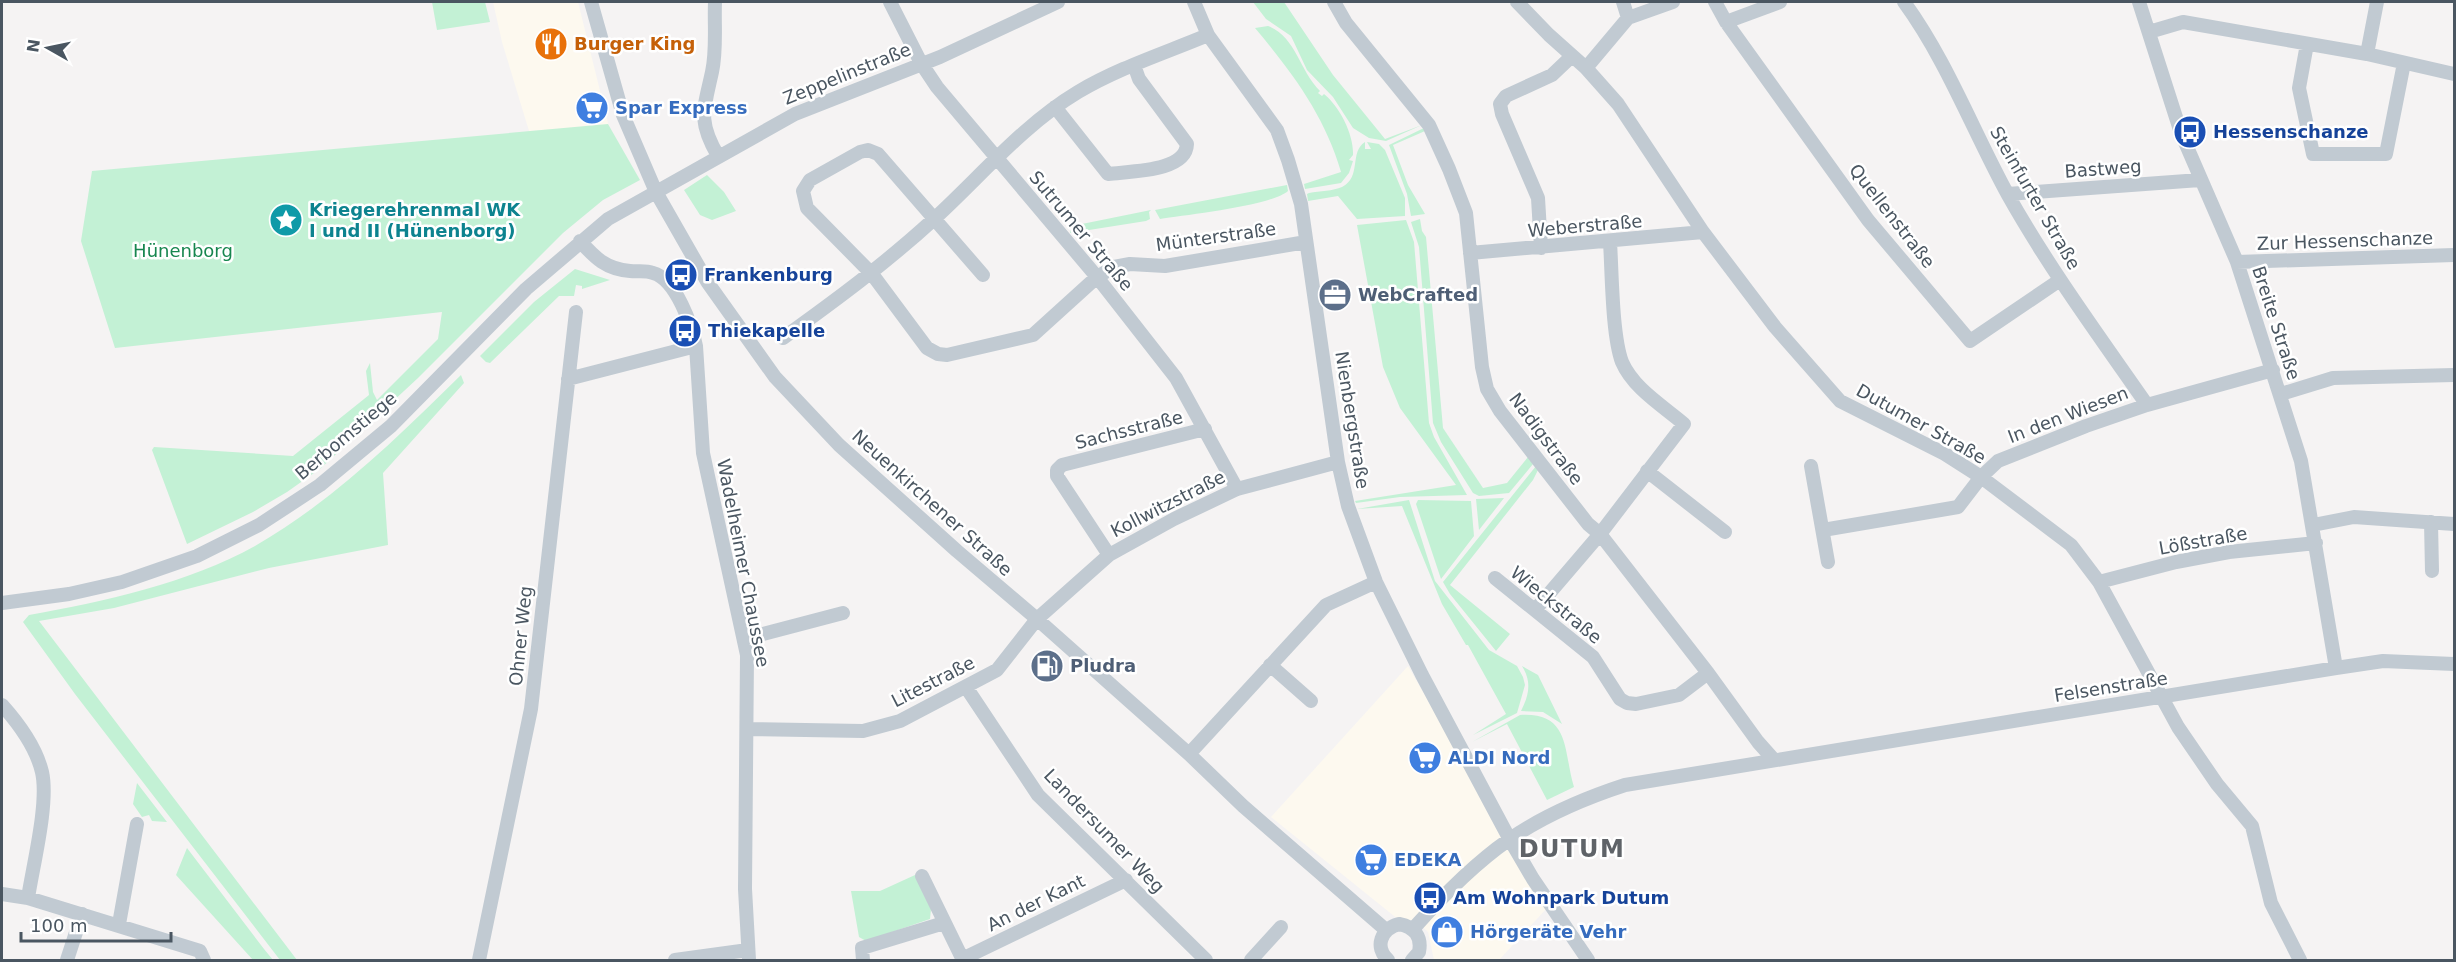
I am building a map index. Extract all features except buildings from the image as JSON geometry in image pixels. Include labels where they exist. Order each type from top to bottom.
[{"type":"street","name":"Neuenkirchener Straße","points":[[591,2],[623,116],[656,192],[708,283],[746,340],[787,392],[839,445],[975,568],[1037,619],[1189,754],[1242,806],[1386,930]]},
{"type":"street","points":[[715,2],[713,70],[702,117],[707,138],[718,156]]},
{"type":"street","name":"Sutrumer Straße","points":[[890,2],[921,63],[937,87],[1098,277],[1176,378],[1237,489]]},
{"type":"street","name":"Nienbergstraße","points":[[1194,2],[1208,35],[1277,130],[1301,204],[1338,462],[1348,506],[1376,582],[1422,675],[1509,838],[1533,879],[1588,960]]},
{"type":"street","name":"Nadigstraße","points":[[1334,2],[1346,24],[1429,125],[1466,213],[1482,367],[1487,389],[1500,411],[1534,456],[1588,524],[1600,534],[1774,760]]},
{"type":"street","name":"Dutumer Straße","points":[[1517,2],[1586,68],[1618,104],[1703,232],[1775,327],[1840,400],[1945,454],[1981,477],[2071,544],[2099,582],[2178,727],[2217,784],[2252,826],[2271,903],[2300,960]]},
{"type":"street","points":[[1623,2],[1628,18]]},
{"type":"street","points":[[1586,68],[1628,18],[1674,2]]},
{"type":"street","points":[[1715,2],[1726,22],[1780,2]]},
{"type":"street","name":"Steinfurter Straße","points":[[1904,2],[1927,33],[2008,194],[2060,280],[2146,405]]},
{"type":"street","name":"Breite Straße","points":[[2139,2],[2181,133],[2237,262],[2301,461],[2336,668]]},
{"type":"street","points":[[2367,54],[2377,2]]},
{"type":"street","name":"Zeppelinstraße","points":[[656,192],[795,114],[921,63],[1049,3]]},
{"type":"street","name":"Quellenstraße","points":[[1726,22],[1868,220],[1970,341],[2060,280]]},
{"type":"street","points":[[2149,32],[2183,22],[2367,54],[2454,74]]},
{"type":"street","points":[[783,338],[872,274],[936,218],[996,158],[1055,107],[1079,91],[1134,65],[1208,35]]},
{"type":"street","points":[[2307,44],[2299,88],[2313,154],[2386,154],[2404,63]]},
{"type":"street","points":[[1541,248],[1538,198],[1502,114],[1500,104],[1506,96],[1552,75],[1572,56]]},
{"type":"street","points":[[1055,107],[1108,174],[1171,165],[1182,160],[1187,144],[1139,79],[1134,65]]},
{"type":"street","name":"Münterstraße","points":[[936,218],[878,154],[868,150],[810,180],[803,191],[807,208],[872,274],[927,348],[947,355],[1033,335],[1098,277],[1114,267],[1122,265],[1164,266],[1306,242]]},
{"type":"street","name":"Bastweg","points":[[2008,194],[2200,180]]},
{"type":"street","name":"Berbomstiege","points":[[2,603],[69,594],[122,582],[197,556],[260,525],[320,486],[391,426],[526,289],[580,241],[608,219],[656,192]]},
{"type":"street","points":[[936,218],[983,275]]},
{"type":"street","name":"Weberstraße","points":[[1470,253],[1703,232]]},
{"type":"street","name":"Wadelheimer Chaussee","points":[[580,241],[596,260],[615,269],[652,272],[666,280],[690,321],[696,346],[703,453],[744,639],[748,676],[745,889],[748,955]]},
{"type":"street","points":[[1535,610],[1600,534],[1684,424],[1640,388],[1623,363],[1617,341],[1610,242]]},
{"type":"street","name":"Zur Hessenschanze","points":[[2237,262],[2454,255]]},
{"type":"street","name":"Ohner Weg","points":[[479,960],[495,892],[531,709],[576,312]]},
{"type":"street","points":[[568,379],[696,346]]},
{"type":"street","name":"In den Wiesen","points":[[1823,530],[1958,507],[1981,477],[1998,461],[2146,405],[2273,370]]},
{"type":"street","points":[[2281,394],[2333,378],[2454,375]]},
{"type":"street","name":"Sachsstraße","points":[[1109,555],[1057,476],[1057,470],[1062,465],[1205,429]]},
{"type":"street","name":"Kollwitzstraße","points":[[1037,619],[1109,555],[1174,519],[1237,489],[1338,462]]},
{"type":"street","points":[[1811,466],[1828,562]]},
{"type":"street","points":[[1647,471],[1725,532]]},
{"type":"street","points":[[2313,525],[2354,517],[2454,524]]},
{"type":"street","points":[[2432,522],[2432,571]]},
{"type":"street","name":"Lößstraße","points":[[2099,582],[2176,562],[2229,552],[2316,543]]},
{"type":"street","name":"Wieckstraße","points":[[1495,578],[1593,657],[1620,699],[1627,703],[1679,695],[1708,673]]},
{"type":"street","points":[[1189,754],[1326,605],[1376,582]]},
{"type":"street","points":[[744,639],[843,613]]},
{"type":"street","name":"Litestraße","points":[[748,729],[863,731],[900,721],[997,670],[1037,619]]},
{"type":"street","name":"Felsenstraße","points":[[1413,929],[1459,879],[1509,838],[1541,818],[1582,799],[1625,785],[2336,668],[2383,662],[2454,664]]},
{"type":"street","points":[[1270,665],[1311,701]]},
{"type":"street","name":"Landersumer Weg","points":[[966,687],[1038,795],[1206,960]]},
{"type":"street","points":[[2,705],[30,742],[42,774],[42,808],[28,898]]},
{"type":"street","points":[[119,924],[137,824]]},
{"type":"street","points":[[922,876],[962,960]]},
{"type":"street","name":"An der Kant","points":[[962,960],[1126,880]]},
{"type":"street","points":[[2,894],[28,898],[119,924],[200,951],[204,960]]},
{"type":"street","points":[[67,960],[82,914]]},
{"type":"street","points":[[863,960],[862,948],[944,923]]},
{"type":"street","points":[[1386,960],[1380,945],[1386,930],[1399,924],[1413,929],[1420,944],[1414,960]]},
{"type":"street","points":[[1251,960],[1281,927]]},
{"type":"street","points":[[675,960],[748,955]]},
{"type":"shaded area","points":[[493,2],[578,2],[609,127],[529,131],[502,42]]},
{"type":"shaded area","points":[[1408,666],[1547,908],[1499,960],[1434,960],[1428,932],[1415,920],[1399,920],[1271,817]]},
{"type":"green space","points":[[432,2],[485,2],[490,22],[437,30]]},
{"type":"green space","points":[[1253,2],[1284,2],[1333,75],[1385,139],[1422,125],[1386,141],[1369,138],[1353,128],[1333,97],[1307,70],[1291,36],[1266,19]]},
{"type":"green space","points":[[1268,26],[1285,38],[1320,91],[1318,93],[1322,96],[1324,94],[1330,100],[1345,122],[1353,147],[1353,155],[1349,160],[1353,161],[1349,173],[1341,183],[1305,189],[1304,184],[1341,172],[1317,113],[1282,61],[1255,28]]},
{"type":"green space","name":"Hünenborg","points":[[608,124],[640,180],[603,200],[563,233],[418,378],[321,468],[253,512],[187,544],[152,450],[154,447],[293,456],[369,395],[366,371],[370,363],[373,392],[377,400],[438,339],[442,312],[115,348],[81,241],[92,171]]},
{"type":"green space","points":[[1426,127],[1425,131],[1393,145],[1408,185],[1425,214],[1411,216],[1407,194],[1389,145]]},
{"type":"green space","points":[[1365,142],[1365,149],[1371,149],[1367,142],[1379,144],[1385,150],[1405,198],[1405,216],[1357,219],[1338,196],[1308,201],[1307,194],[1309,193],[1331,190],[1348,183],[1354,171],[1357,152]]},
{"type":"green space","points":[[707,175],[724,192],[736,211],[712,220],[700,215],[684,190]]},
{"type":"green space","points":[[1287,185],[1288,191],[1279,196],[1227,209],[1160,219],[1155,210]]},
{"type":"green space","points":[[1151,210],[1150,219],[1146,221],[1070,233],[1072,226]]},
{"type":"green space","points":[[1420,219],[1422,231],[1426,237],[1443,428],[1483,488],[1507,483],[1528,457],[1533,464],[1509,493],[1479,496],[1473,493],[1441,442],[1433,423],[1419,247],[1411,222]]},
{"type":"green space","points":[[1406,220],[1414,242],[1429,423],[1434,437],[1467,495],[1400,497],[1356,503],[1355,501],[1456,485],[1400,408],[1383,367],[1357,225]]},
{"type":"green space","points":[[575,269],[610,280],[582,289],[582,286],[576,285],[574,296],[559,296],[490,363],[480,356],[534,302]]},
{"type":"green space","points":[[461,375],[464,383],[383,473],[388,545],[269,568],[114,608],[39,621],[297,960],[280,960],[75,694],[23,622],[29,615],[86,604],[174,581],[202,571],[255,546],[338,489]]},
{"type":"green space","points":[[1536,466],[1539,468],[1533,480],[1450,585],[1510,634],[1496,651],[1443,582]]},
{"type":"green space","points":[[1504,498],[1479,530],[1476,499]]},
{"type":"green space","points":[[1409,500],[1435,581],[1489,650],[1517,666],[1523,677],[1525,685],[1517,713],[1473,735],[1506,714],[1468,645],[1442,604],[1402,506],[1357,509]]},
{"type":"green space","points":[[1418,500],[1471,501],[1474,536],[1441,579],[1416,504]]},
{"type":"green space","points":[[1522,666],[1538,675],[1562,724],[1543,712],[1521,711],[1528,688]]},
{"type":"green space","points":[[1520,715],[1537,716],[1557,727],[1566,748],[1574,787],[1547,800],[1507,724],[1472,742]]},
{"type":"green space","points":[[137,783],[167,822],[152,821],[149,815],[142,817],[133,804]]},
{"type":"green space","points":[[187,848],[273,960],[253,960],[176,875]]},
{"type":"green space","points":[[915,875],[931,909],[930,919],[866,941],[859,937],[851,891],[880,891]]},
{"type":"place","name":"Burger King","points":[[551,44]]},
{"type":"place","name":"Spar Express","points":[[592,108]]},
{"type":"place","name":"Hessenschanze","points":[[2190,132]]},
{"type":"place","name":"Kriegerehrenmal WK I und II (Hünenborg)","points":[[286,220]]},
{"type":"place","name":"Frankenburg","points":[[681,275]]},
{"type":"place","name":"WebCrafted","points":[[1335,295]]},
{"type":"place","name":"Thiekapelle","points":[[685,331]]},
{"type":"place","name":"Pludra","points":[[1047,666]]},
{"type":"place","name":"ALDI Nord","points":[[1425,758]]},
{"type":"place","name":"EDEKA","points":[[1371,860]]},
{"type":"place","name":"Am Wohnpark Dutum","points":[[1430,898]]},
{"type":"place","name":"Hörgeräte Vehr","points":[[1447,932]]},
{"type":"district","name":"DUTUM","points":[[1572,849]]}]
